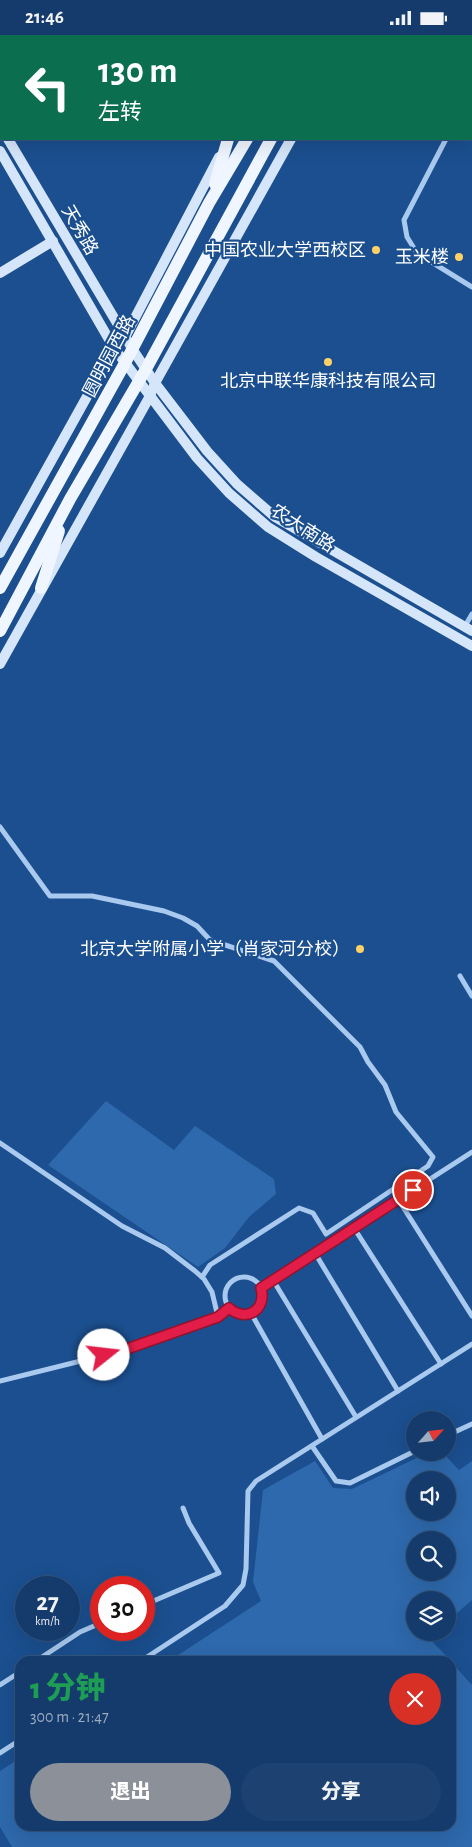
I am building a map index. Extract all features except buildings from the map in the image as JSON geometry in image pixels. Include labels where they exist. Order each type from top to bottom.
[{"type":"main road","points":[[209,203],[228,140]]},
{"type":"main road","name":"圆明园西路","points":[[0,588],[133,350],[209,203],[246,140]]},
{"type":"main road","points":[[0,631],[70,499],[139,382],[270,140]]},
{"type":"main road","points":[[41,589],[70,499]]},
{"type":"street","name":"天秀路","points":[[9,140],[125,337],[146,369]]},
{"type":"street","name":"圆明园西路","points":[[0,553],[114,348],[125,337],[227,140]]},
{"type":"street","points":[[0,663],[150,396],[290,140]]},
{"type":"street","points":[[445,140],[404,220],[407,237],[417,253],[472,287]]},
{"type":"street","name":"天秀路","points":[[0,151],[114,348],[125,363]]},
{"type":"street","points":[[0,273],[53,241]]},
{"type":"street","name":"农大南路","points":[[125,363],[197,458],[229,493],[268,527],[316,557],[472,646]]},
{"type":"street","name":"农大南路","points":[[146,369],[207,451],[237,484],[275,517],[468,629]]},
{"type":"street","points":[[468,629],[472,614]]},
{"type":"street","points":[[0,827],[50,896],[92,896],[164,911],[197,926],[210,940],[274,961],[360,1047],[384,1085],[396,1111],[433,1157],[428,1166],[326,1234],[313,1213],[298,1208],[210,1265],[202,1277]]},
{"type":"street","points":[[460,977],[472,996]]},
{"type":"street","points":[[0,1143],[122,1226],[164,1248],[202,1277],[212,1292],[218,1317]]},
{"type":"street","points":[[261,1288],[471,1154]]},
{"type":"street","points":[[398,1199],[472,1316]]},
{"type":"street","points":[[354,1227],[441,1364]]},
{"type":"street","points":[[315,1253],[398,1391]]},
{"type":"street","points":[[247,1278],[253,1280],[261,1288],[262,1300],[260,1305],[251,1313],[240,1315],[229,1308],[225,1296],[229,1284],[234,1280],[247,1278]]},
{"type":"street","points":[[273,1280],[356,1417]]},
{"type":"street","points":[[0,1381],[121,1351],[218,1317],[229,1308]]},
{"type":"street","points":[[251,1313],[322,1439]]},
{"type":"street","points":[[149,1656],[225,1606],[243,1585],[246,1569],[248,1491],[256,1481],[472,1344]]},
{"type":"street","points":[[456,1431],[472,1424]]},
{"type":"street","points":[[312,1446],[336,1481],[350,1483],[406,1455]]},
{"type":"street","points":[[155,1600],[219,1573],[189,1523],[183,1508]]},
{"type":"street","points":[[44,1656],[80,1632],[90,1628]]},
{"type":"street","points":[[0,1685],[15,1675]]},
{"type":"street","points":[[0,1753],[15,1743]]},
{"type":"shaded area","points":[[106,1101],[174,1150],[195,1126],[274,1179],[276,1194],[249,1217],[225,1248],[198,1267],[48,1165]]},
{"type":"shaded area","points":[[315,1461],[333,1488],[352,1489],[410,1461],[451,1461],[459,1470],[472,1461],[472,1600],[456,1614],[456,1591],[406,1591],[406,1641],[432,1641],[446,1656],[177,1656],[261,1601],[253,1582],[263,1490]]},
{"type":"shaded area","points":[[456,1667],[472,1685],[472,1847],[12,1847],[0,1827],[0,1771],[15,1761],[15,1831],[456,1831]]},
{"type":"place","name":"中国农业大学西校区","points":[[376,250]]},
{"type":"place","name":"玉米楼","points":[[459,257]]},
{"type":"place","name":"北京中联华康科技有限公司","points":[[328,362]]},
{"type":"place","name":"北京大学附属小学（肖家河分校）","points":[[360,949]]},
{"type":"route","points":[[104,1355],[121,1351],[218,1317],[229,1308],[240,1315],[251,1313],[260,1305],[262,1300],[261,1288],[413,1190]]}]
